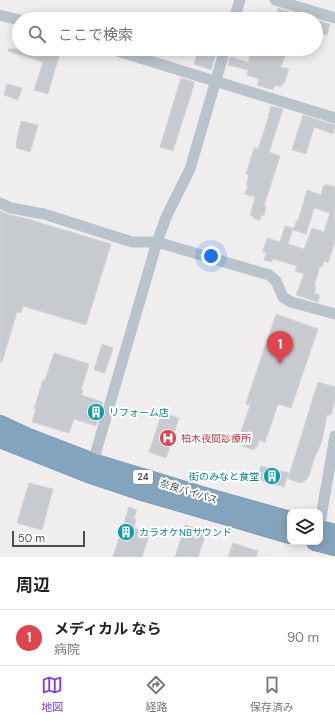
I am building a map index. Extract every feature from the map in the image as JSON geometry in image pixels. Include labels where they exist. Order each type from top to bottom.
[{"type":"highway","name":"奈良バイパス","points":[[0,424],[28,437],[93,462],[287,519]]},
{"type":"highway","name":"奈良バイパス","points":[[0,439],[88,474],[139,491],[287,534]]},
{"type":"highway","points":[[323,530],[335,533]]},
{"type":"highway","points":[[323,544],[335,547]]},
{"type":"street","points":[[236,12],[240,0]]},
{"type":"street","points":[[276,0],[315,12]]},
{"type":"street","points":[[323,14],[335,18]]},
{"type":"street","points":[[0,15],[12,18]]},
{"type":"street","points":[[134,56],[335,118]]},
{"type":"street","points":[[93,462],[157,242],[190,169],[223,56]]},
{"type":"street","points":[[0,203],[11,208],[44,214],[132,242],[157,242],[269,275],[276,281],[283,297],[291,302],[335,314]]},
{"type":"street","points":[[322,509],[335,436]]},
{"type":"building","points":[[278,8],[291,12],[277,12]]},
{"type":"building","points":[[323,22],[330,24],[327,35],[323,34]]},
{"type":"building","points":[[8,49],[12,49],[12,52],[8,51]]},
{"type":"building","points":[[24,56],[59,56],[48,94],[34,90],[43,62]]},
{"type":"building","points":[[197,56],[215,56],[211,70],[194,64]]},
{"type":"building","points":[[250,56],[285,56],[281,67],[289,69],[284,84],[282,84],[281,87],[275,85],[273,90],[257,85],[259,79],[247,75],[248,70],[228,65],[230,57],[248,62]]},
{"type":"building","points":[[181,78],[194,82],[194,85],[173,151],[160,147]]},
{"type":"building","points":[[7,84],[22,88],[18,100],[4,95]]},
{"type":"building","points":[[271,106],[283,109],[269,152],[280,156],[264,206],[266,206],[264,216],[261,215],[260,220],[253,218],[253,216],[250,215],[255,197],[245,194],[248,186],[246,185],[249,175],[246,174],[254,148],[258,149]]},
{"type":"building","points":[[303,115],[335,125],[333,134],[314,127],[306,154],[292,150]]},
{"type":"building","points":[[21,121],[38,125],[30,152],[16,148]]},
{"type":"building","points":[[325,184],[335,187],[335,241],[328,263],[324,261],[322,267],[320,266],[314,287],[316,287],[314,293],[320,295],[318,302],[296,295],[304,274],[295,271],[297,266],[273,259],[271,262],[264,260],[266,253],[263,252],[267,238],[280,242],[285,226],[293,228],[288,244],[304,249],[312,228],[324,232],[330,213],[314,208],[306,234],[293,230],[297,220],[298,221],[307,190],[321,195]]},
{"type":"building","points":[[0,211],[111,244],[86,325],[23,306],[21,313],[17,312],[2,362],[0,362]]},
{"type":"building","points":[[276,314],[318,329],[291,408],[278,404],[265,442],[259,440],[257,447],[256,446],[254,450],[237,444],[250,405],[246,404],[249,394]]},
{"type":"building","points":[[102,344],[113,348],[105,373],[94,370]]},
{"type":"building","points":[[54,353],[89,364],[81,390],[83,391],[81,395],[103,402],[96,426],[74,419],[69,433],[32,422],[36,409],[34,409],[43,380],[45,380]]},
{"type":"building","points":[[318,382],[335,387],[335,401],[331,415],[327,415],[322,441],[315,456],[310,473],[307,479],[301,483],[288,479]]},
{"type":"building","name":"柏木夜間診療所","points":[[162,413],[179,418],[166,458],[149,452]]},
{"type":"building","name":"街のみなと食堂","points":[[261,466],[289,473],[284,487],[257,479]]},
{"type":"building","points":[[29,483],[53,489],[42,530],[17,523]]},
{"type":"building","name":"カラオケNBサウンド","points":[[129,507],[137,510],[134,518],[136,519],[134,528],[150,533],[142,557],[113,557]]},
{"type":"building","points":[[185,525],[207,531],[198,557],[175,557]]},
{"type":"building","points":[[233,543],[258,551],[256,557],[228,557]]},
{"type":"place","name":"メディカル なら","points":[[280,364]]},
{"type":"place","name":"リフォーム店","points":[[96,412]]},
{"type":"place","name":"柏木夜間診療所","points":[[168,438]]},
{"type":"place","name":"街のみなと食堂","points":[[272,476]]},
{"type":"place","name":"カラオケNBサウンド","points":[[126,532]]}]
